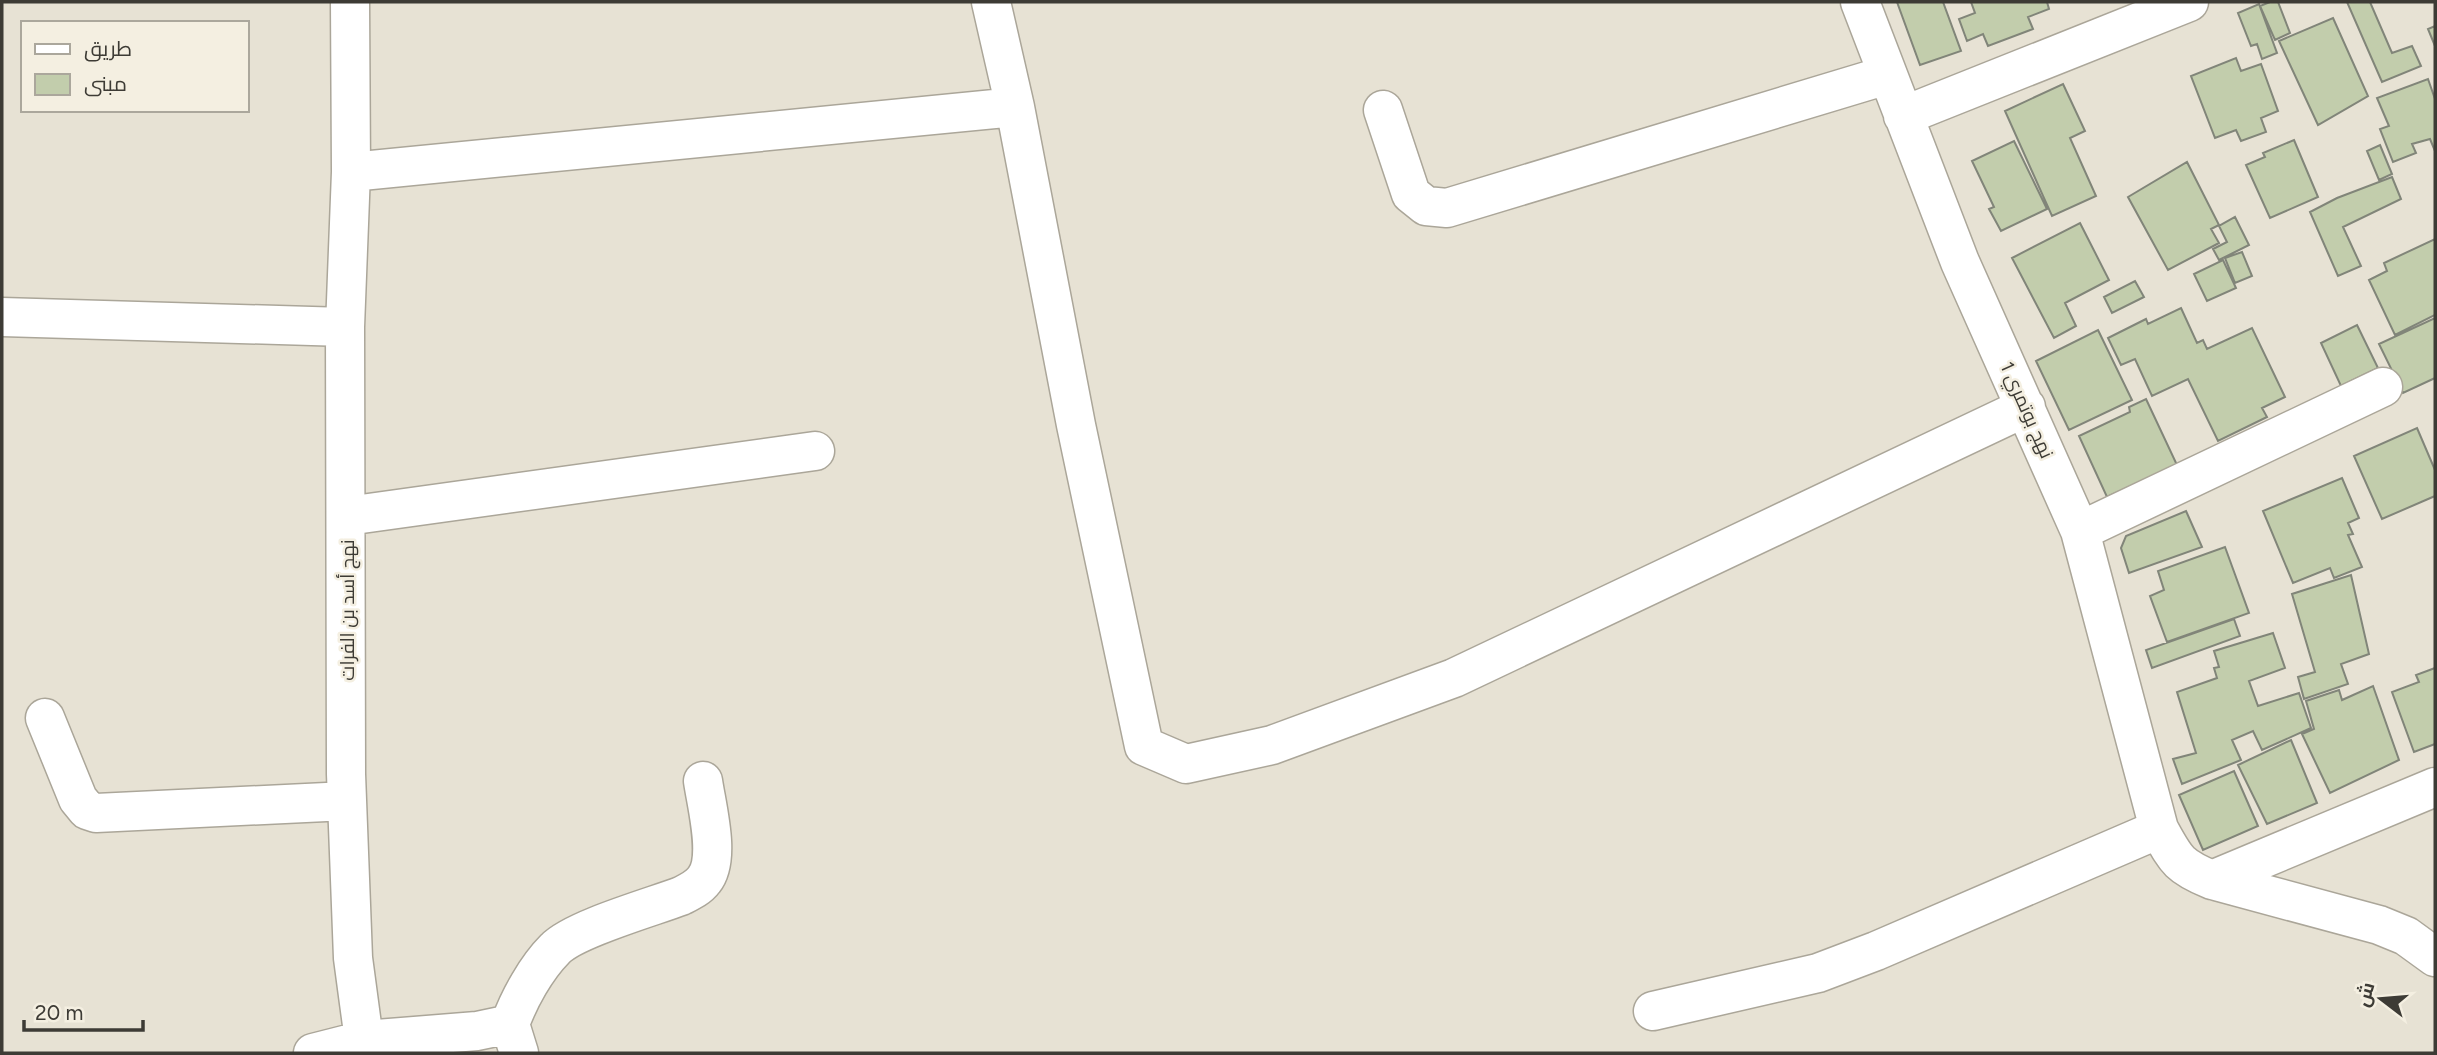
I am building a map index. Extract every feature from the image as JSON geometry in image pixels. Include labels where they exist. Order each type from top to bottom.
[{"type":"street","name":"نهج أسد بن الفرات","points":[[349,2],[351,172],[345,327],[347,801],[353,958],[364,1040]]},
{"type":"street","points":[[991,2],[1015,107],[1076,425],[1144,746],[1186,764],[1272,745],[1454,678],[2026,407]]},
{"type":"street","name":"نهج بوتمري 1","points":[[1860,2],[1960,262],[2080,531],[2159,829],[2177,862],[2212,880],[2379,925],[2406,936],[2435,957]]},
{"type":"street","points":[[1903,116],[2189,2]]},
{"type":"street","points":[[1383,110],[1411,194],[1426,206],[1447,208],[1887,75]]},
{"type":"street","points":[[351,172],[1015,107]]},
{"type":"street","points":[[2,317],[345,327]]},
{"type":"street","points":[[2080,531],[2383,387]]},
{"type":"street","points":[[347,516],[816,451]]},
{"type":"street","points":[[45,718],[78,799],[88,810],[96,813],[347,801]]},
{"type":"street","points":[[313,1053],[364,1040],[477,1031],[514,1039],[520,997],[555,948],[574,936],[681,896],[697,888],[706,878],[713,861],[704,781]]},
{"type":"street","points":[[2212,880],[2435,787]]},
{"type":"street","points":[[1653,1011],[1818,973],[1876,951],[2159,829]]},
{"type":"building","points":[[1897,2],[1943,2],[1961,51],[1920,65]]},
{"type":"building","points":[[1971,2],[2047,2],[2049,9],[2028,17],[2033,29],[1988,46],[1983,34],[1967,41],[1959,19],[1975,13]]},
{"type":"building","points":[[2278,2],[2290,33],[2275,40],[2260,6]]},
{"type":"building","points":[[2347,2],[2370,2],[2392,53],[2412,46],[2421,66],[2382,82]]},
{"type":"building","points":[[2259,4],[2277,53],[2262,59],[2257,44],[2251,46],[2238,13]]},
{"type":"building","points":[[2333,18],[2368,96],[2318,125],[2279,41]]},
{"type":"building","points":[[2435,26],[2435,46],[2428,29]]},
{"type":"building","points":[[2236,58],[2241,71],[2261,64],[2278,111],[2261,118],[2266,132],[2241,141],[2236,130],[2215,138],[2191,76]]},
{"type":"building","points":[[2428,79],[2435,99],[2435,151],[2430,139],[2412,144],[2416,153],[2393,162],[2380,129],[2389,126],[2377,98]]},
{"type":"building","points":[[2063,84],[2085,131],[2070,138],[2096,196],[2052,216],[2005,111]]},
{"type":"building","points":[[2294,140],[2318,197],[2270,218],[2246,165],[2265,157],[2263,153]]},
{"type":"building","points":[[2014,141],[2047,209],[2001,231],[1989,209],[1994,207],[1972,161]]},
{"type":"building","points":[[2380,145],[2392,174],[2379,180],[2367,151]]},
{"type":"building","points":[[2187,162],[2219,225],[2211,229],[2219,243],[2168,270],[2128,197]]},
{"type":"building","points":[[2392,177],[2401,199],[2343,227],[2361,266],[2338,276],[2310,212],[2337,198]]},
{"type":"building","points":[[2235,217],[2249,245],[2219,260],[2213,249],[2227,242],[2219,226]]},
{"type":"building","points":[[2080,223],[2109,280],[2065,303],[2076,326],[2054,338],[2012,258]]},
{"type":"building","points":[[2435,239],[2435,315],[2395,335],[2369,280],[2387,271],[2384,263]]},
{"type":"building","points":[[2242,252],[2252,276],[2235,283],[2225,258]]},
{"type":"building","points":[[2223,260],[2236,288],[2207,301],[2194,274]]},
{"type":"building","points":[[2135,281],[2144,297],[2112,313],[2104,297]]},
{"type":"building","points":[[2181,308],[2197,343],[2203,340],[2207,349],[2252,328],[2285,397],[2262,408],[2267,417],[2218,441],[2188,379],[2152,396],[2135,359],[2121,365],[2108,338],[2146,319],[2148,324]]},
{"type":"building","points":[[2435,318],[2435,378],[2403,393],[2379,344]]},
{"type":"building","points":[[2357,325],[2378,368],[2341,386],[2321,343]]},
{"type":"building","points":[[2098,330],[2132,400],[2069,430],[2036,361]]},
{"type":"building","points":[[2146,399],[2177,465],[2107,497],[2079,436],[2130,412],[2129,407]]},
{"type":"building","points":[[2417,428],[2435,470],[2435,496],[2382,519],[2354,456]]},
{"type":"building","points":[[2342,478],[2359,518],[2348,523],[2353,534],[2348,535],[2362,567],[2334,578],[2330,568],[2293,583],[2263,511]]},
{"type":"building","points":[[2186,511],[2202,547],[2129,573],[2121,548],[2126,536]]},
{"type":"building","points":[[2225,547],[2249,613],[2167,642],[2150,596],[2164,590],[2158,571]]},
{"type":"building","points":[[2351,575],[2369,654],[2341,664],[2348,684],[2304,699],[2298,677],[2315,672],[2292,594]]},
{"type":"building","points":[[2234,619],[2240,636],[2152,668],[2146,650]]},
{"type":"building","points":[[2273,633],[2285,668],[2249,681],[2258,706],[2299,693],[2311,728],[2262,750],[2253,731],[2232,740],[2241,760],[2182,784],[2173,759],[2196,753],[2177,692],[2217,678],[2214,668],[2219,667],[2214,651]]},
{"type":"building","points":[[2435,668],[2435,744],[2414,752],[2392,692],[2419,682],[2416,675]]},
{"type":"building","points":[[2373,686],[2399,760],[2330,793],[2302,734],[2314,729],[2306,701],[2339,690],[2342,700]]},
{"type":"building","points":[[2291,740],[2317,803],[2267,824],[2238,765]]},
{"type":"building","points":[[2234,771],[2258,826],[2203,850],[2179,795]]}]
